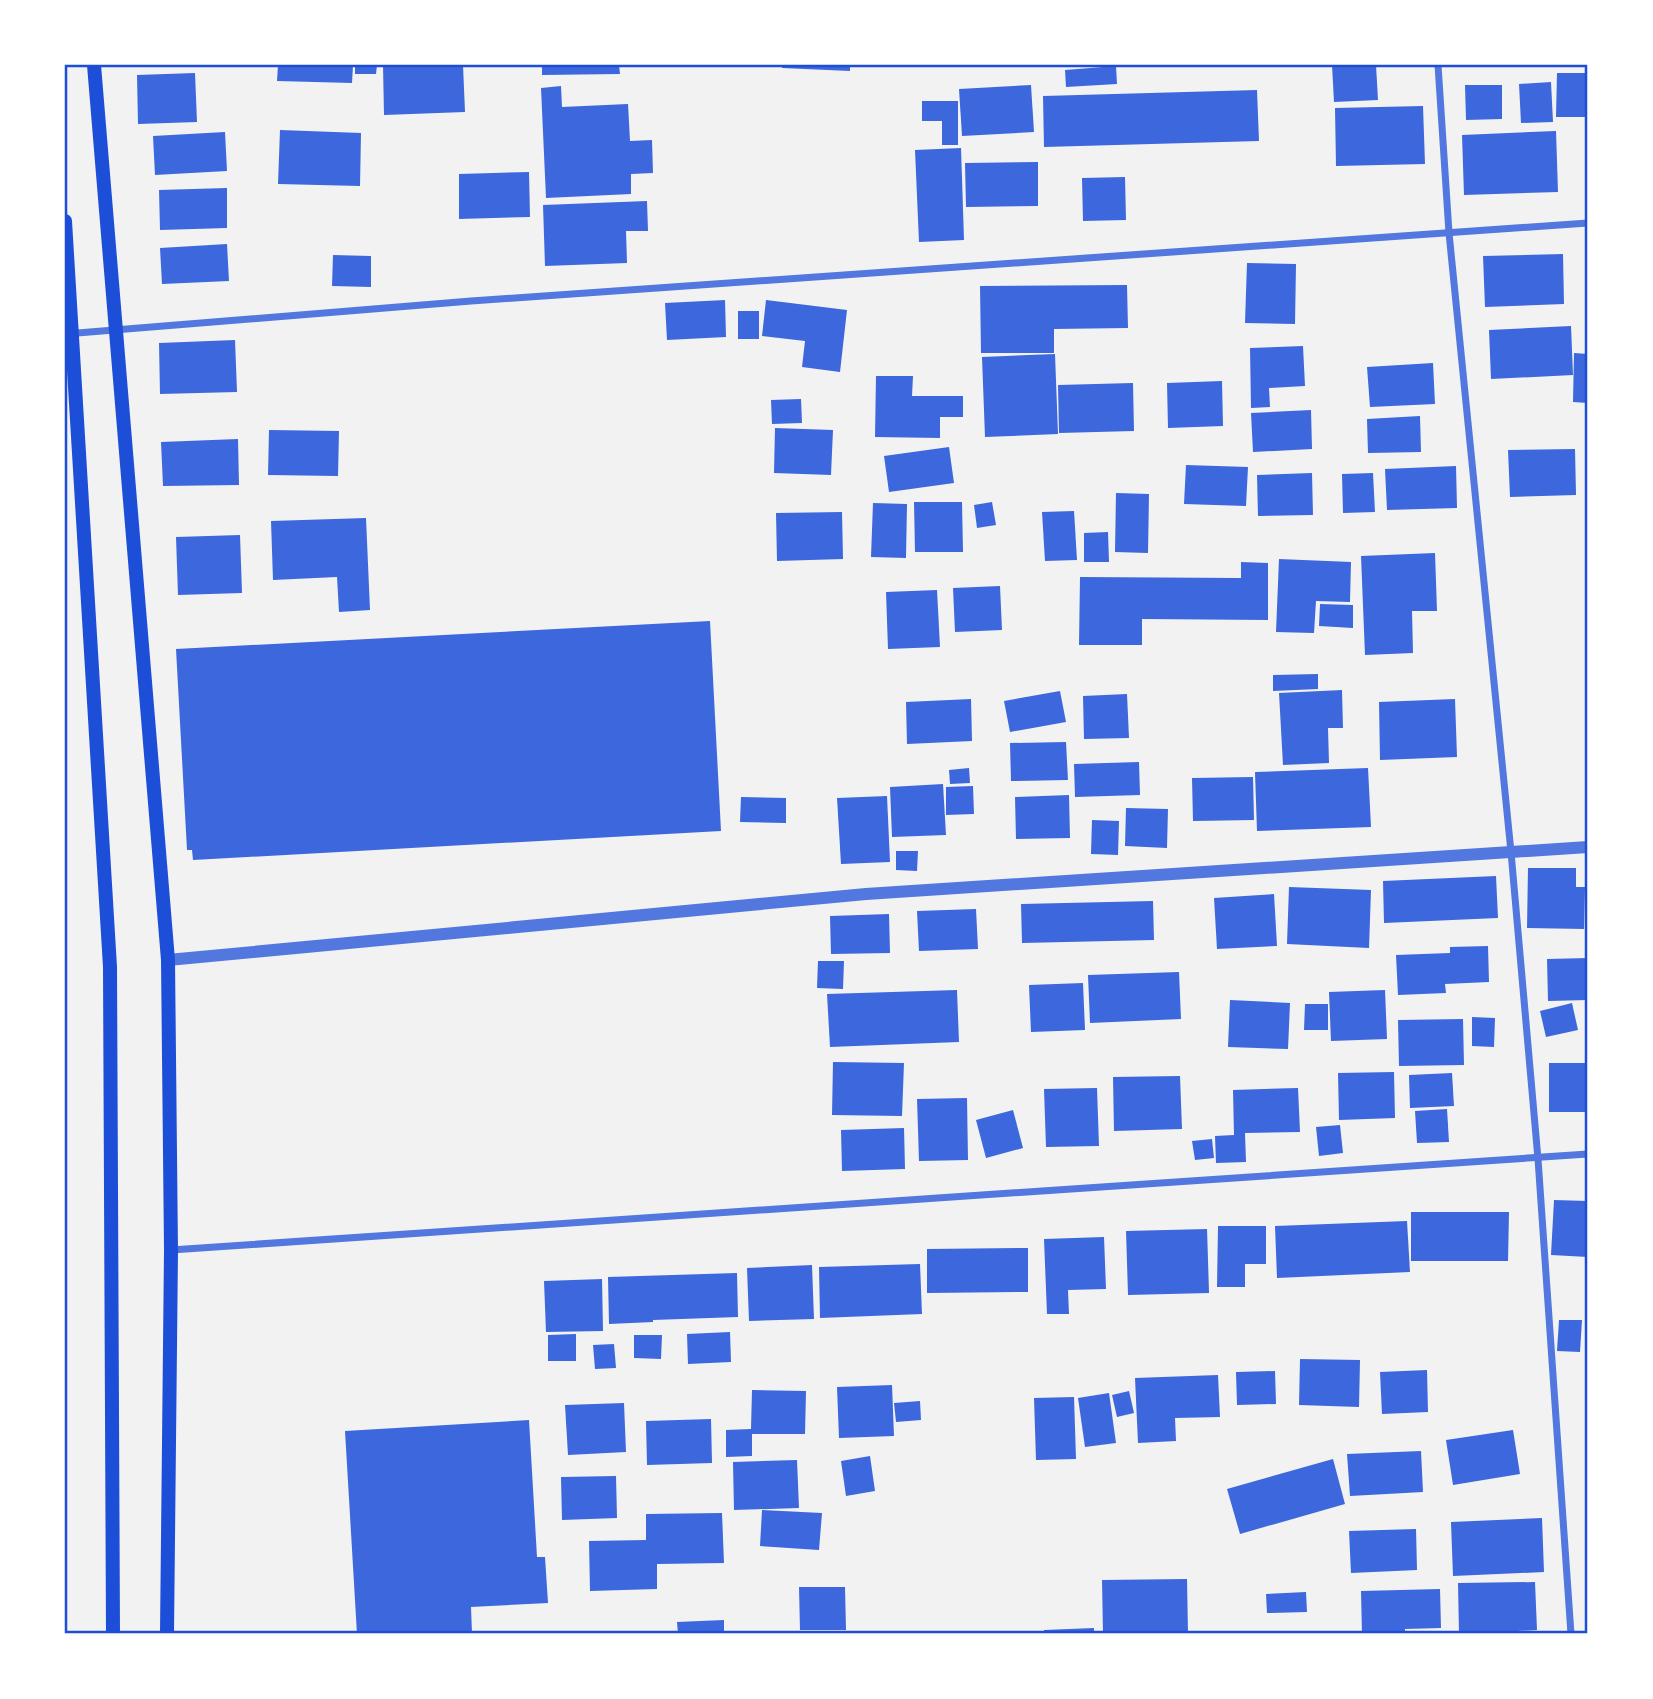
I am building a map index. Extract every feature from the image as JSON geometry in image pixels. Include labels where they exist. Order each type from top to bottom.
[{"type":"main road","points":[[94,65],[168,960],[171,1250],[167,1634]]},
{"type":"main road","points":[[65,221],[69,334],[110,967],[113,1634]]},
{"type":"street","points":[[1438,65],[1449,233],[1511,852],[1538,1159],[1571,1634]]},
{"type":"street","points":[[69,334],[471,301],[1588,223]]},
{"type":"street","points":[[168,960],[866,894],[1588,847]]},
{"type":"street","points":[[171,1250],[1588,1154]]},
{"type":"building","points":[[278,65],[353,65],[352,83],[277,81]]},
{"type":"building","points":[[355,65],[377,65],[376,74],[355,74]]},
{"type":"building","points":[[383,65],[463,65],[465,112],[384,115]]},
{"type":"building","points":[[542,65],[619,65],[620,74],[542,75]]},
{"type":"building","points":[[782,65],[850,65],[850,71],[782,68]]},
{"type":"building","points":[[1332,65],[1376,65],[1378,100],[1334,102]]},
{"type":"building","points":[[1116,66],[1117,84],[1066,87],[1065,70]]},
{"type":"building","points":[[195,73],[197,122],[138,124],[137,75]]},
{"type":"building","points":[[1557,73],[1588,73],[1588,117],[1556,117]]},
{"type":"building","points":[[1551,82],[1553,122],[1521,123],[1519,84]]},
{"type":"building","points":[[1031,85],[1034,132],[962,136],[959,89]]},
{"type":"building","points":[[1465,85],[1502,85],[1502,119],[1466,120]]},
{"type":"building","points":[[561,86],[562,107],[628,104],[630,141],[652,140],[653,173],[631,174],[631,194],[546,198],[541,88]]},
{"type":"building","points":[[1257,90],[1259,141],[1044,147],[1043,96]]},
{"type":"building","points":[[922,101],[958,101],[958,145],[942,145],[942,121],[922,121]]},
{"type":"building","points":[[1423,106],[1425,164],[1336,166],[1335,108]]},
{"type":"building","points":[[280,130],[361,133],[360,186],[278,184]]},
{"type":"building","points":[[1556,131],[1558,192],[1464,195],[1462,135]]},
{"type":"building","points":[[225,132],[227,171],[155,175],[153,136]]},
{"type":"building","points":[[961,148],[964,240],[919,242],[915,150]]},
{"type":"building","points":[[1038,162],[1038,206],[966,207],[965,163]]},
{"type":"building","points":[[529,172],[530,217],[459,219],[459,174]]},
{"type":"building","points":[[1125,177],[1126,220],[1083,221],[1082,178]]},
{"type":"building","points":[[227,188],[227,228],[160,230],[159,190]]},
{"type":"building","points":[[647,201],[648,231],[626,231],[627,263],[545,266],[543,205]]},
{"type":"building","points":[[227,244],[229,281],[162,284],[160,248]]},
{"type":"building","points":[[1563,254],[1564,304],[1485,307],[1483,256]]},
{"type":"building","points":[[333,255],[371,256],[371,287],[332,286]]},
{"type":"building","points":[[1247,263],[1296,264],[1295,324],[1245,323]]},
{"type":"building","points":[[1127,285],[1128,328],[1054,329],[1054,353],[981,353],[980,286]]},
{"type":"building","points":[[725,300],[726,337],[667,340],[665,303]]},
{"type":"building","points":[[766,300],[847,310],[840,372],[802,367],[805,341],[762,336]]},
{"type":"building","points":[[738,311],[759,311],[759,339],[738,339]]},
{"type":"building","points":[[1571,326],[1573,375],[1491,379],[1489,330]]},
{"type":"building","points":[[235,340],[237,392],[160,394],[159,343]]},
{"type":"building","points":[[1303,346],[1305,386],[1269,388],[1270,407],[1251,408],[1250,348]]},
{"type":"building","points":[[1574,353],[1588,354],[1588,403],[1573,402]]},
{"type":"building","points":[[1055,354],[1058,434],[985,437],[982,357]]},
{"type":"building","points":[[1433,363],[1435,404],[1370,407],[1367,367]]},
{"type":"building","points":[[876,376],[913,376],[912,396],[963,396],[963,417],[940,417],[940,438],[875,437]]},
{"type":"building","points":[[1222,381],[1223,426],[1168,428],[1167,383]]},
{"type":"building","points":[[1133,383],[1134,431],[1059,433],[1058,385]]},
{"type":"building","points":[[801,399],[802,423],[772,424],[771,400]]},
{"type":"building","points":[[1311,410],[1312,449],[1253,452],[1251,413]]},
{"type":"building","points":[[1420,416],[1421,452],[1368,453],[1367,419]]},
{"type":"building","points":[[775,428],[833,430],[831,475],[774,473]]},
{"type":"building","points":[[269,430],[339,431],[338,476],[268,475]]},
{"type":"building","points":[[238,439],[239,485],[163,486],[161,442]]},
{"type":"building","points":[[949,447],[954,483],[889,492],[884,456]]},
{"type":"building","points":[[1575,449],[1576,495],[1510,497],[1508,450]]},
{"type":"building","points":[[1186,465],[1248,467],[1246,506],[1184,504]]},
{"type":"building","points":[[1456,466],[1457,508],[1387,510],[1385,469]]},
{"type":"building","points":[[1312,473],[1313,515],[1258,516],[1257,475]]},
{"type":"building","points":[[1373,473],[1375,512],[1343,513],[1342,474]]},
{"type":"building","points":[[1116,493],[1149,494],[1148,553],[1115,552]]},
{"type":"building","points":[[914,502],[962,502],[963,552],[915,552]]},
{"type":"building","points":[[992,502],[996,525],[977,528],[974,505]]},
{"type":"building","points":[[873,503],[907,504],[906,558],[871,557]]},
{"type":"building","points":[[1074,511],[1077,560],[1045,561],[1042,512]]},
{"type":"building","points":[[842,512],[843,559],[777,561],[776,513]]},
{"type":"building","points":[[366,518],[370,610],[339,612],[337,577],[273,580],[271,521]]},
{"type":"building","points":[[1108,532],[1109,562],[1084,562],[1084,533]]},
{"type":"building","points":[[240,535],[242,593],[178,595],[176,537]]},
{"type":"building","points":[[1435,553],[1437,611],[1412,611],[1413,653],[1365,655],[1361,556]]},
{"type":"building","points":[[1279,559],[1351,562],[1350,602],[1316,601],[1314,633],[1276,632]]},
{"type":"building","points":[[1241,562],[1268,563],[1268,620],[1142,619],[1142,645],[1079,645],[1080,577],[1241,578]]},
{"type":"building","points":[[1000,586],[1002,630],[955,632],[953,588]]},
{"type":"building","points":[[937,590],[940,647],[888,649],[886,592]]},
{"type":"building","points":[[1320,604],[1353,605],[1353,628],[1319,626]]},
{"type":"building","points":[[710,621],[721,831],[193,860],[192,850],[187,850],[176,649]]},
{"type":"building","points":[[1318,674],[1318,689],[1273,691],[1273,675]]},
{"type":"building","points":[[1342,690],[1343,728],[1328,728],[1329,763],[1283,765],[1279,693]]},
{"type":"building","points":[[1060,691],[1066,722],[1010,732],[1004,701]]},
{"type":"building","points":[[1127,694],[1129,738],[1084,739],[1083,696]]},
{"type":"building","points":[[971,699],[972,741],[907,744],[906,702]]},
{"type":"building","points":[[1455,699],[1457,757],[1380,760],[1379,702]]},
{"type":"building","points":[[1066,742],[1068,780],[1011,781],[1010,743]]},
{"type":"building","points":[[1139,762],[1140,795],[1075,797],[1074,764]]},
{"type":"building","points":[[969,768],[970,783],[950,784],[949,770]]},
{"type":"building","points":[[1368,768],[1371,827],[1257,831],[1255,772]]},
{"type":"building","points":[[1253,777],[1254,820],[1193,821],[1192,778]]},
{"type":"building","points":[[943,784],[946,835],[892,837],[890,787]]},
{"type":"building","points":[[973,786],[974,814],[946,815],[946,787]]},
{"type":"building","points":[[1069,795],[1070,838],[1016,839],[1015,797]]},
{"type":"building","points":[[887,796],[890,862],[841,864],[837,798]]},
{"type":"building","points":[[741,797],[786,798],[786,823],[740,822]]},
{"type":"building","points":[[1126,808],[1168,809],[1167,848],[1125,846]]},
{"type":"building","points":[[1092,820],[1119,821],[1118,855],[1091,854]]},
{"type":"building","points":[[896,851],[918,851],[917,871],[896,870]]},
{"type":"building","points":[[1528,868],[1576,868],[1576,887],[1585,887],[1584,929],[1527,928]]},
{"type":"building","points":[[1496,876],[1498,918],[1384,923],[1383,881]]},
{"type":"building","points":[[1289,887],[1371,890],[1369,948],[1287,944]]},
{"type":"building","points":[[1274,894],[1277,946],[1217,949],[1214,898]]},
{"type":"building","points":[[1153,901],[1154,940],[1022,943],[1021,904]]},
{"type":"building","points":[[976,909],[978,949],[919,951],[917,911]]},
{"type":"building","points":[[889,914],[890,953],[831,954],[830,916]]},
{"type":"building","points":[[1488,946],[1489,982],[1445,984],[1446,993],[1398,995],[1396,955],[1450,953],[1450,947]]},
{"type":"building","points":[[1588,958],[1588,1000],[1548,1001],[1547,959]]},
{"type":"building","points":[[818,961],[844,961],[843,989],[817,988]]},
{"type":"building","points":[[1179,972],[1181,1019],[1090,1023],[1088,975]]},
{"type":"building","points":[[1083,983],[1085,1030],[1031,1032],[1029,985]]},
{"type":"building","points":[[957,990],[959,1042],[830,1047],[827,994]]},
{"type":"building","points":[[1385,990],[1387,1039],[1331,1041],[1329,992]]},
{"type":"building","points":[[1230,1000],[1290,1003],[1288,1049],[1228,1047]]},
{"type":"building","points":[[1572,1003],[1578,1030],[1546,1037],[1540,1011]]},
{"type":"building","points":[[1305,1004],[1328,1004],[1328,1030],[1304,1030]]},
{"type":"building","points":[[1472,1017],[1495,1018],[1494,1047],[1472,1046]]},
{"type":"building","points":[[1463,1019],[1464,1065],[1399,1066],[1398,1020]]},
{"type":"building","points":[[833,1062],[904,1063],[902,1116],[832,1115]]},
{"type":"building","points":[[1549,1063],[1588,1063],[1588,1112],[1549,1112]]},
{"type":"building","points":[[1394,1072],[1395,1118],[1339,1120],[1338,1073]]},
{"type":"building","points":[[1452,1073],[1454,1106],[1410,1108],[1409,1075]]},
{"type":"building","points":[[1180,1076],[1182,1129],[1114,1131],[1113,1077]]},
{"type":"building","points":[[1097,1088],[1099,1146],[1046,1147],[1044,1089]]},
{"type":"building","points":[[1298,1088],[1300,1132],[1245,1133],[1246,1162],[1216,1163],[1215,1136],[1234,1135],[1233,1090]]},
{"type":"building","points":[[967,1098],[968,1160],[919,1161],[917,1099]]},
{"type":"building","points":[[1447,1109],[1449,1142],[1417,1143],[1415,1111]]},
{"type":"building","points":[[1013,1110],[1023,1148],[986,1158],[976,1120]]},
{"type":"building","points":[[1340,1125],[1343,1153],[1319,1156],[1316,1127]]},
{"type":"building","points":[[904,1128],[905,1169],[842,1171],[841,1130]]},
{"type":"building","points":[[1212,1139],[1214,1158],[1195,1160],[1192,1141]]},
{"type":"building","points":[[1554,1200],[1588,1201],[1588,1257],[1551,1255]]},
{"type":"building","points":[[1411,1212],[1509,1212],[1508,1261],[1411,1261]]},
{"type":"building","points":[[1407,1221],[1410,1272],[1277,1278],[1275,1226]]},
{"type":"building","points":[[1218,1226],[1266,1226],[1266,1264],[1245,1264],[1245,1287],[1217,1287]]},
{"type":"building","points":[[1207,1229],[1209,1293],[1128,1295],[1126,1231]]},
{"type":"building","points":[[1104,1237],[1106,1289],[1068,1290],[1069,1314],[1047,1314],[1044,1239]]},
{"type":"building","points":[[1028,1248],[1028,1292],[927,1293],[927,1249]]},
{"type":"building","points":[[920,1264],[922,1314],[820,1318],[819,1267]]},
{"type":"building","points":[[812,1265],[814,1319],[749,1321],[747,1268]]},
{"type":"building","points":[[737,1273],[738,1317],[609,1324],[608,1277]]},
{"type":"building","points":[[602,1279],[603,1331],[546,1332],[544,1281]]},
{"type":"building","points":[[1559,1320],[1582,1320],[1580,1352],[1557,1351]]},
{"type":"building","points":[[730,1332],[731,1362],[688,1364],[687,1334]]},
{"type":"building","points":[[576,1334],[576,1361],[548,1361],[548,1335]]},
{"type":"building","points":[[634,1335],[662,1335],[661,1359],[634,1358]]},
{"type":"building","points":[[614,1344],[616,1368],[595,1369],[593,1345]]},
{"type":"building","points":[[1300,1359],[1360,1360],[1359,1407],[1299,1405]]},
{"type":"building","points":[[1427,1370],[1428,1412],[1382,1414],[1380,1372]]},
{"type":"building","points":[[1275,1371],[1276,1404],[1237,1405],[1236,1372]]},
{"type":"building","points":[[1218,1375],[1220,1417],[1175,1418],[1176,1441],[1138,1443],[1135,1378]]},
{"type":"building","points":[[892,1385],[894,1436],[839,1438],[837,1387]]},
{"type":"building","points":[[752,1390],[806,1391],[805,1434],[752,1434],[752,1456],[726,1457],[726,1430],[751,1429]]},
{"type":"building","points":[[1129,1391],[1134,1413],[1117,1417],[1112,1395]]},
{"type":"building","points":[[1109,1393],[1116,1443],[1085,1447],[1078,1398]]},
{"type":"building","points":[[1074,1397],[1076,1459],[1036,1460],[1034,1398]]},
{"type":"building","points":[[920,1401],[921,1420],[896,1422],[894,1403]]},
{"type":"building","points":[[624,1403],[626,1452],[568,1455],[565,1405]]},
{"type":"building","points":[[711,1419],[712,1463],[647,1465],[646,1421]]},
{"type":"building","points":[[529,1420],[537,1557],[545,1557],[548,1603],[471,1607],[472,1633],[357,1634],[345,1431]]},
{"type":"building","points":[[1513,1430],[1520,1474],[1453,1485],[1446,1440]]},
{"type":"building","points":[[1421,1451],[1423,1492],[1350,1496],[1347,1454]]},
{"type":"building","points":[[870,1456],[875,1491],[846,1496],[841,1461]]},
{"type":"building","points":[[1333,1459],[1345,1504],[1240,1534],[1227,1489]]},
{"type":"building","points":[[797,1460],[799,1508],[734,1510],[733,1462]]},
{"type":"building","points":[[616,1476],[617,1518],[562,1520],[561,1477]]},
{"type":"building","points":[[762,1510],[822,1513],[819,1550],[760,1546]]},
{"type":"building","points":[[722,1513],[724,1563],[657,1564],[657,1589],[590,1591],[589,1541],[646,1540],[646,1514]]},
{"type":"building","points":[[1542,1518],[1544,1572],[1453,1576],[1451,1522]]},
{"type":"building","points":[[1416,1529],[1417,1570],[1351,1573],[1349,1531]]},
{"type":"building","points":[[1187,1579],[1188,1634],[1103,1634],[1102,1580]]},
{"type":"building","points":[[1535,1582],[1537,1630],[1459,1634],[1458,1583]]},
{"type":"building","points":[[799,1587],[845,1587],[846,1630],[800,1630]]},
{"type":"building","points":[[1440,1589],[1441,1628],[1405,1629],[1405,1634],[1362,1634],[1361,1591]]},
{"type":"building","points":[[1306,1592],[1307,1612],[1267,1613],[1266,1594]]},
{"type":"building","points":[[724,1620],[724,1634],[678,1634],[677,1622]]},
{"type":"building","points":[[1094,1628],[1094,1634],[1044,1634],[1044,1630]]}]
